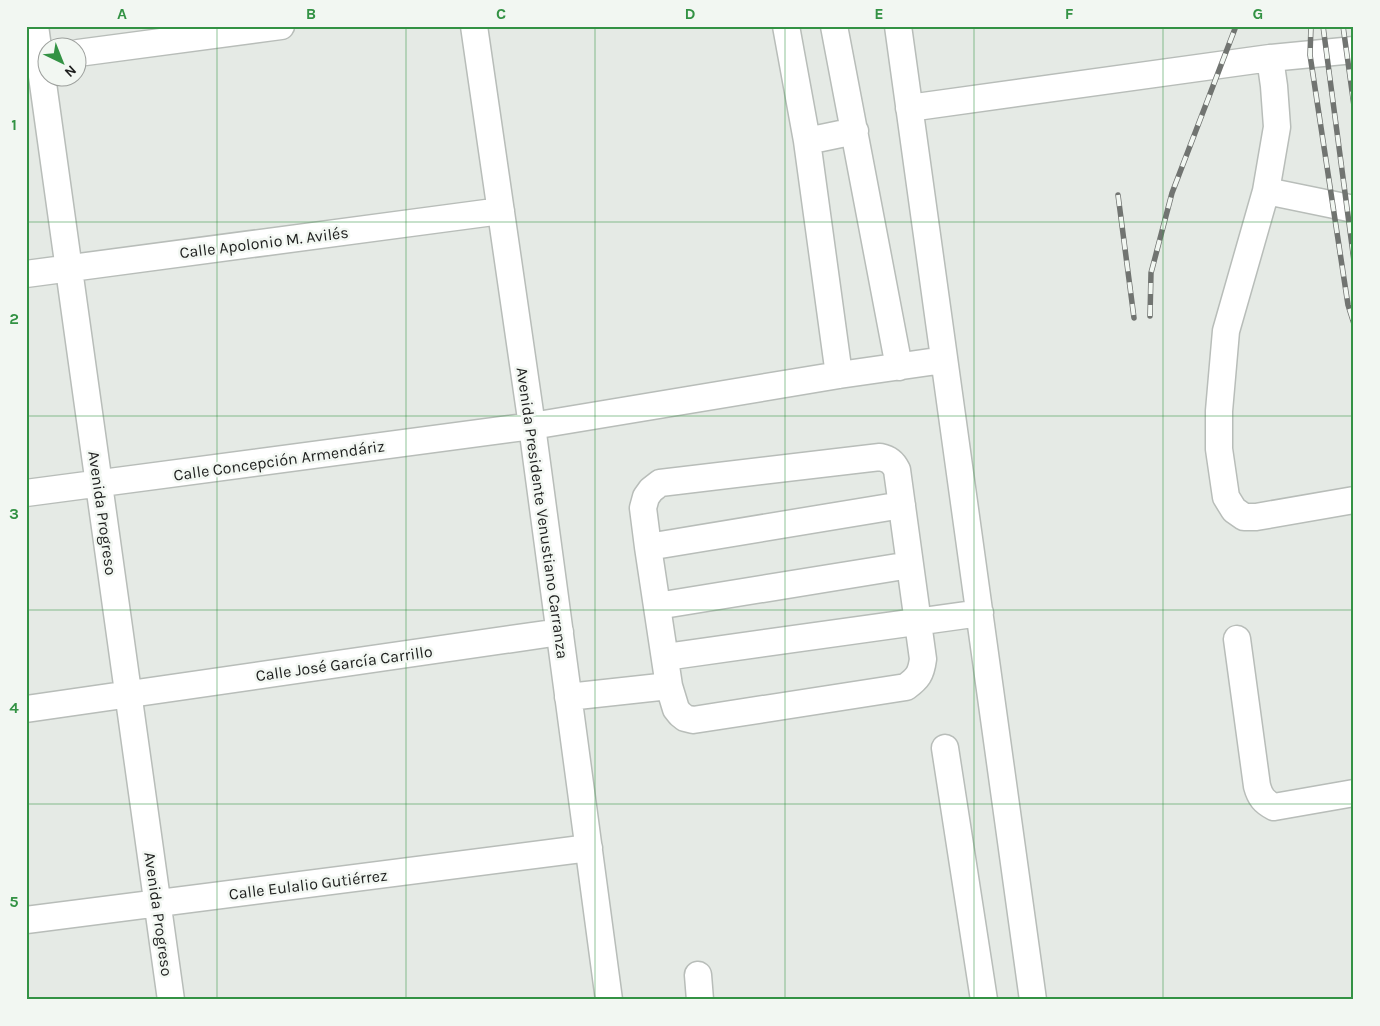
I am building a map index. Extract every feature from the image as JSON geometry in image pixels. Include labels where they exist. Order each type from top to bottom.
[{"type":"street","name":"Avenida Progreso","points":[[35,26],[38,59]]},
{"type":"street","points":[[88,52],[281,26]]},
{"type":"street","name":"Avenida Presidente Venustiano Carranza","points":[[474,26],[532,426],[609,1000]]},
{"type":"street","points":[[786,26],[807,141],[839,374]]},
{"type":"street","points":[[834,26],[899,367]]},
{"type":"street","points":[[898,26],[1033,1000]]},
{"type":"street","points":[[910,108],[1270,58],[1354,50]]},
{"type":"street","points":[[1270,58],[1277,127],[1266,191],[1226,331],[1219,412],[1219,439],[1226,497],[1234,510],[1244,517],[1256,517],[1354,500]]},
{"type":"street","name":"Avenida Progreso","points":[[42,88],[170,1000]]},
{"type":"street","points":[[807,141],[855,131]]},
{"type":"street","points":[[1266,191],[1354,209]]},
{"type":"street","name":"Calle Apolonio M. Avilés","points":[[26,274],[501,211]]},
{"type":"street","name":"Calle Concepción Armendáriz","points":[[26,493],[532,426],[839,374],[944,360]]},
{"type":"street","points":[[880,457],[886,458],[893,462],[898,470],[923,659],[922,671],[906,687],[693,720],[685,718],[676,709],[669,686],[648,547],[643,508],[646,497],[660,483],[880,457]]},
{"type":"street","points":[[648,547],[902,505]]},
{"type":"street","points":[[657,606],[910,564]]},
{"type":"street","points":[[665,657],[980,612]]},
{"type":"street","name":"Calle José García Carrillo","points":[[26,709],[560,632]]},
{"type":"street","points":[[1237,639],[1257,786],[1260,796],[1266,803],[1274,807],[1354,793]]},
{"type":"street","points":[[568,697],[669,686]]},
{"type":"street","points":[[945,748],[984,1000]]},
{"type":"street","name":"Calle Eulalio Gutiérrez","points":[[26,920],[589,848]]},
{"type":"railway","points":[[1150,316],[1151,273],[1172,193],[1236,26]]},
{"type":"railway","points":[[1311,26],[1310,55],[1348,305],[1354,324]]},
{"type":"railway","points":[[1323,26],[1354,261]]},
{"type":"railway","points":[[1343,26],[1354,106]]},
{"type":"railway","points":[[1118,195],[1134,318]]}]
